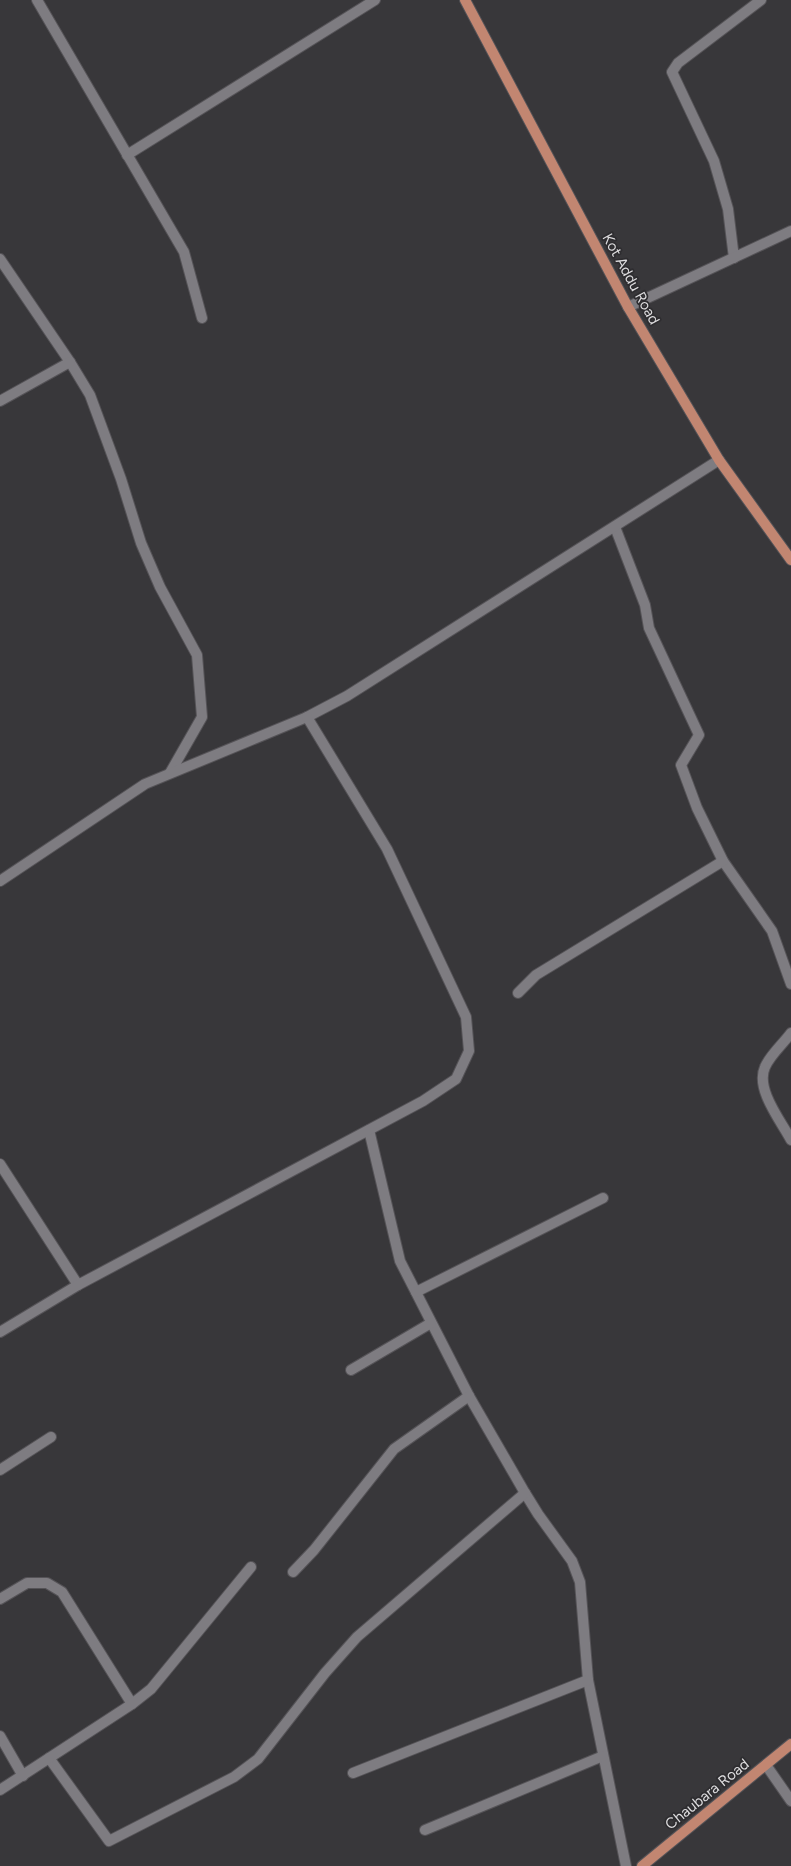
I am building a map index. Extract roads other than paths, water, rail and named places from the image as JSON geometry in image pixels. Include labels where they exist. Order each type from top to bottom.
[{"type":"main road","name":"Kot Addu Road","points":[[465,0],[628,306],[719,460],[791,560]]},
{"type":"main road","name":"Chaubara Road","points":[[642,1866],[791,1744]]},
{"type":"street","points":[[37,0],[184,252],[202,318]]},
{"type":"street","points":[[127,155],[375,0]]},
{"type":"street","points":[[734,258],[728,209],[714,161],[672,72],[678,63],[761,0]]},
{"type":"street","points":[[628,306],[791,231]]},
{"type":"street","points":[[0,259],[70,362],[90,395],[121,479],[141,542],[160,587],[197,655],[202,717],[170,773]]},
{"type":"street","points":[[0,401],[70,362]]},
{"type":"street","points":[[0,881],[145,784],[307,717],[347,696],[719,460]]},
{"type":"street","points":[[614,527],[645,605],[649,628],[699,735],[681,765],[697,808],[723,861],[772,931],[791,984]]},
{"type":"street","points":[[0,1332],[78,1284],[423,1101],[456,1080],[469,1051],[466,1017],[387,849],[307,717]]},
{"type":"street","points":[[518,993],[536,975],[723,861]]},
{"type":"street","points":[[791,1033],[765,1067],[761,1079],[764,1092],[791,1140]]},
{"type":"street","points":[[369,1130],[400,1261],[470,1396],[524,1493],[572,1561],[580,1582],[588,1680],[626,1866]]},
{"type":"street","points":[[0,1164],[78,1284]]},
{"type":"street","points":[[416,1292],[603,1198]]},
{"type":"street","points":[[352,1370],[431,1323]]},
{"type":"street","points":[[293,1572],[314,1550],[394,1449],[470,1396]]},
{"type":"street","points":[[0,1470],[51,1437]]},
{"type":"street","points":[[49,1758],[109,1841],[234,1777],[258,1759],[324,1672],[358,1637],[524,1493]]},
{"type":"street","points":[[0,1790],[132,1704],[151,1689],[251,1567]]},
{"type":"street","points":[[0,1599],[28,1583],[47,1583],[62,1592],[132,1704]]},
{"type":"street","points":[[353,1773],[588,1680]]},
{"type":"street","points":[[0,1736],[23,1776]]},
{"type":"street","points":[[425,1830],[603,1756]]},
{"type":"street","points":[[766,1765],[791,1800]]}]
